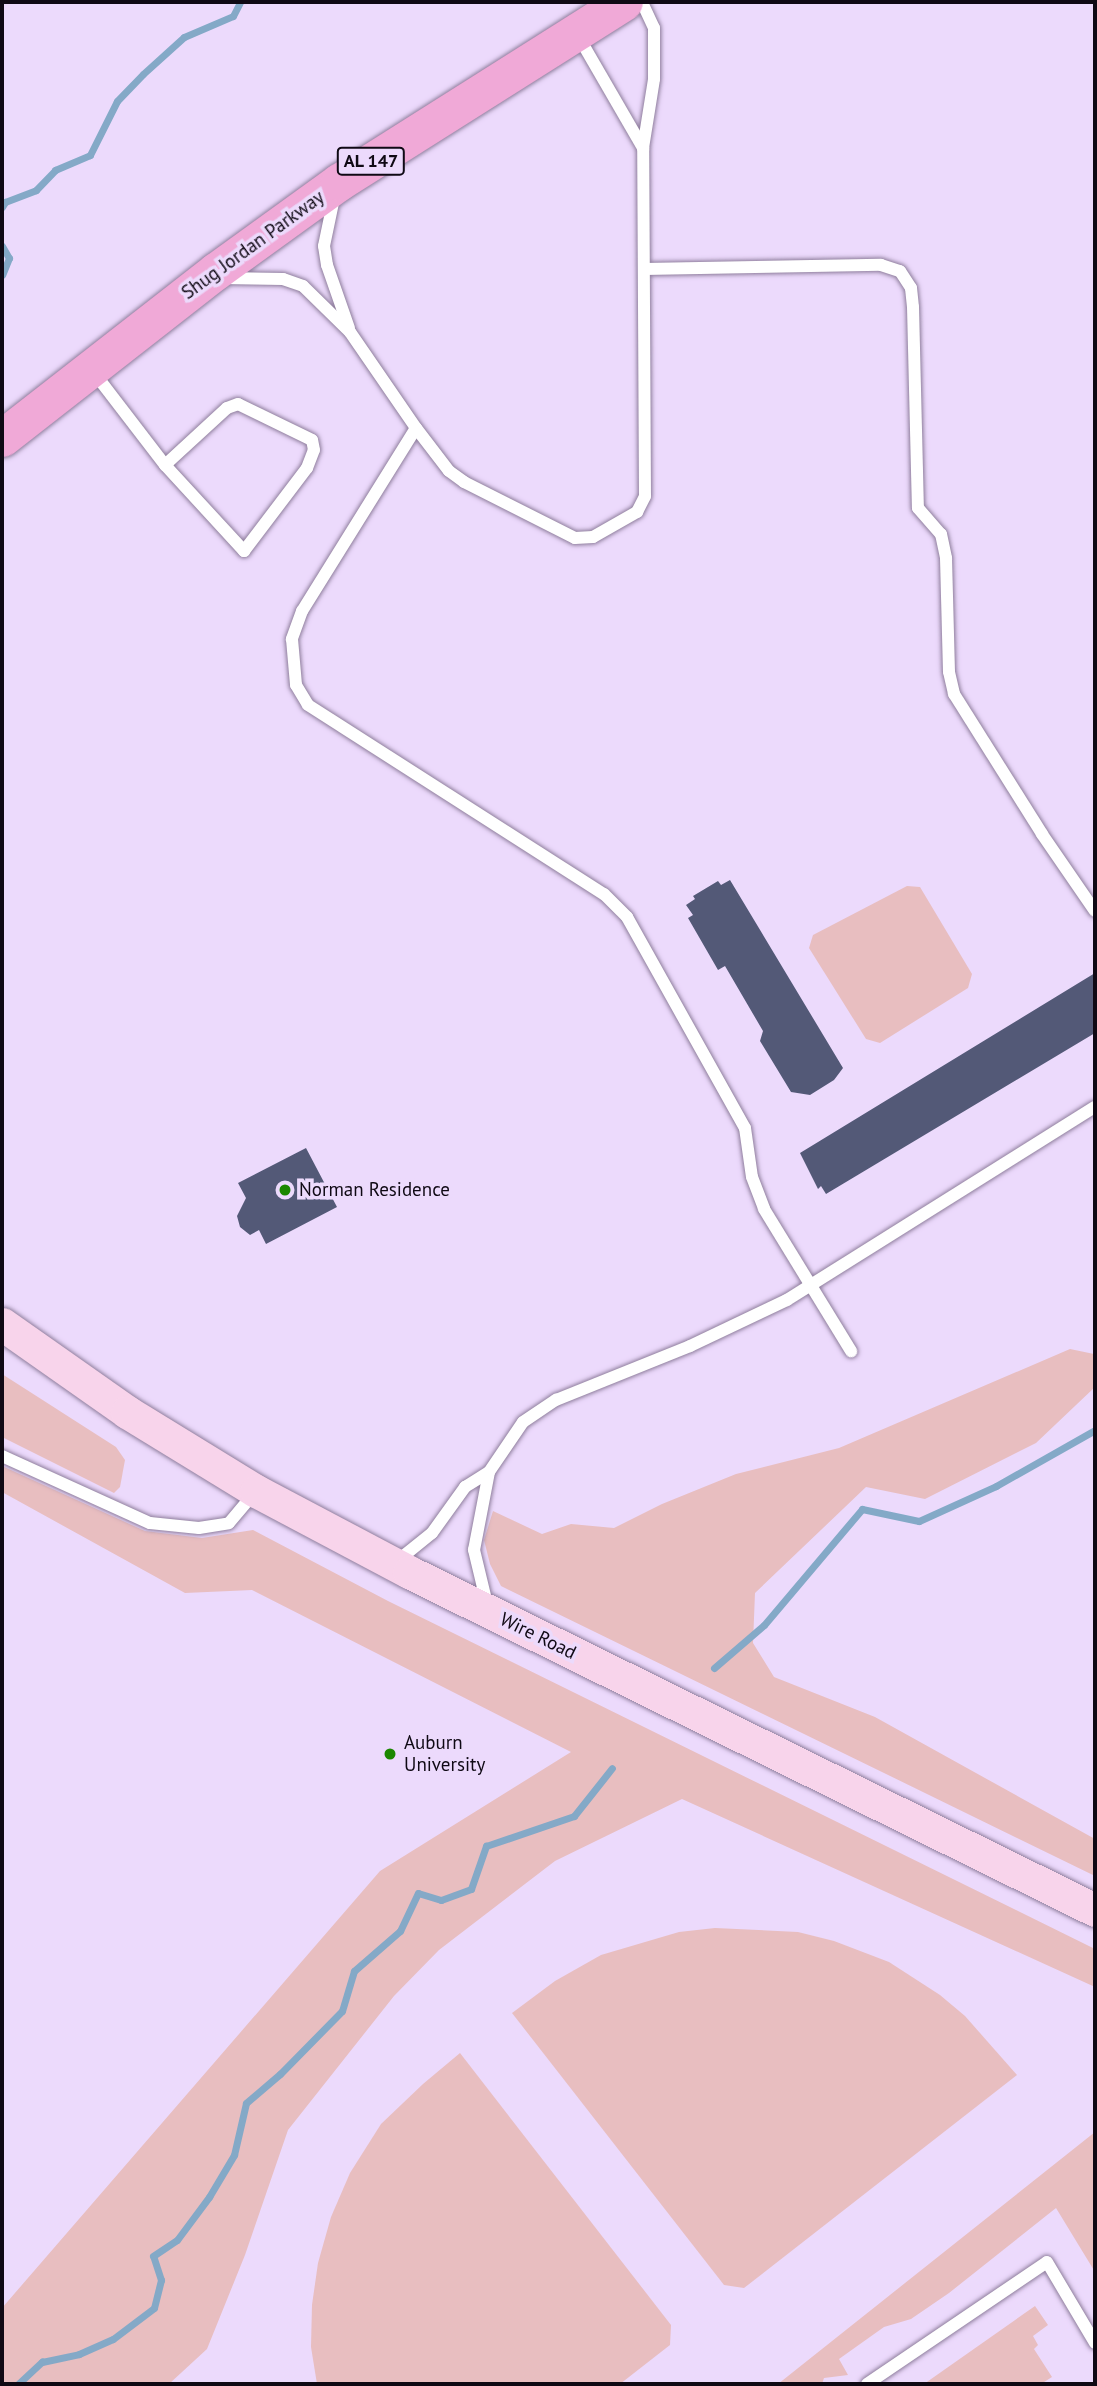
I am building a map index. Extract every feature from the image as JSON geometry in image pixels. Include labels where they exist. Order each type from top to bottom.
[{"type":"main road","name":"Shug Jordan Parkway","points":[[2,438],[207,278],[339,182],[624,2]]},
{"type":"street","name":"Wire Road","points":[[2,1324],[127,1412],[256,1491],[393,1564],[1095,1910]]},
{"type":"lane","points":[[207,278],[283,279],[303,286],[350,332],[416,428],[456,477],[575,538],[593,537],[637,512],[645,496],[643,148],[654,79],[654,28],[642,2]]},
{"type":"lane","points":[[575,31],[643,148]]},
{"type":"lane","points":[[339,182],[326,225],[324,246],[327,265],[350,332]]},
{"type":"lane","points":[[644,269],[881,265],[900,271],[911,288],[913,307],[918,508],[941,534],[946,558],[948,672],[954,694],[1042,834],[1095,911]]},
{"type":"lane","points":[[90,368],[165,465],[244,551],[307,468],[314,450],[312,440],[238,404],[227,408],[165,465]]},
{"type":"lane","points":[[416,428],[302,611],[292,639],[296,685],[308,705],[604,894],[627,917],[745,1128],[752,1177],[764,1209],[851,1352]]},
{"type":"lane","points":[[489,1611],[474,1550],[489,1472],[523,1422],[556,1400],[742,1323],[787,1300],[1095,1107]]},
{"type":"lane","points":[[2,1456],[150,1522],[199,1528],[229,1523],[256,1491]]},
{"type":"lane","points":[[393,1564],[432,1533],[465,1486],[489,1472]]},
{"type":"lane","points":[[867,2384],[1047,2262],[1095,2343]]},
{"type":"shaded area","points":[[907,886],[920,887],[972,974],[968,988],[880,1043],[866,1039],[809,948],[813,935]]},
{"type":"shaded area","points":[[1070,1349],[1094,1354],[1095,1387],[1036,1443],[925,1499],[866,1487],[755,1593],[753,1643],[774,1677],[875,1717],[1095,1839],[1095,1876],[501,1586],[490,1564],[484,1540],[493,1511],[542,1534],[571,1524],[614,1528],[662,1504],[736,1474],[839,1448]]},
{"type":"shaded area","points":[[2,1374],[116,1447],[125,1460],[120,1487],[114,1493],[2,1437]]},
{"type":"shaded area","points":[[2,1466],[145,1531],[202,1538],[253,1530],[388,1601],[1095,1949],[1095,1987],[682,1799],[555,1861],[439,1950],[394,1996],[288,2130],[245,2255],[207,2349],[169,2384],[2,2384],[2,2308],[380,1871],[571,1752],[252,1590],[185,1593],[2,1492]]},
{"type":"shaded area","points":[[715,1928],[798,1932],[834,1941],[889,1962],[940,1995],[965,2016],[1017,2075],[744,2288],[724,2285],[512,2013],[555,1981],[601,1955],[679,1932]]},
{"type":"shaded area","points":[[460,2053],[671,2325],[670,2345],[620,2384],[317,2384],[311,2347],[312,2305],[318,2263],[331,2217],[350,2173],[381,2124]]},
{"type":"shaded area","points":[[1095,2132],[1095,2272],[1056,2208],[949,2293],[911,2319],[884,2327],[839,2359],[848,2375],[824,2378],[822,2384],[778,2384]]},
{"type":"shaded area","points":[[1035,2306],[1048,2325],[1033,2336],[1038,2345],[1034,2349],[1052,2377],[1041,2384],[924,2384]]},
{"type":"building","points":[[730,880],[843,1068],[834,1080],[810,1095],[791,1092],[760,1041],[763,1031],[725,966],[718,970],[688,918],[693,915],[686,905],[695,899],[693,896],[718,881],[721,885]]},
{"type":"building","points":[[1095,973],[1095,1033],[826,1194],[821,1186],[818,1189],[800,1153]]},
{"type":"building","name":"Norman Residence","points":[[306,1148],[337,1207],[266,1244],[259,1230],[250,1235],[240,1227],[237,1216],[246,1198],[238,1183]]},
{"type":"waterway","points":[[2,207],[5,202],[36,190],[55,170],[90,155],[117,101],[143,74],[184,37],[233,16],[240,2]]},
{"type":"waterway","points":[[2,246],[9,258],[2,275]]},
{"type":"waterway","points":[[714,1668],[764,1625],[862,1509],[919,1521],[996,1486],[1095,1430]]},
{"type":"waterway","points":[[18,2384],[42,2362],[79,2354],[113,2339],[154,2308],[161,2280],[153,2256],[177,2240],[209,2197],[234,2155],[246,2103],[280,2074],[342,2011],[354,1971],[400,1931],[418,1893],[441,1900],[471,1889],[486,1846],[574,1816],[612,1768]]},
{"type":"place","name":"Norman Residence","points":[[285,1190]]},
{"type":"place","name":"Auburn University","points":[[390,1754]]}]
